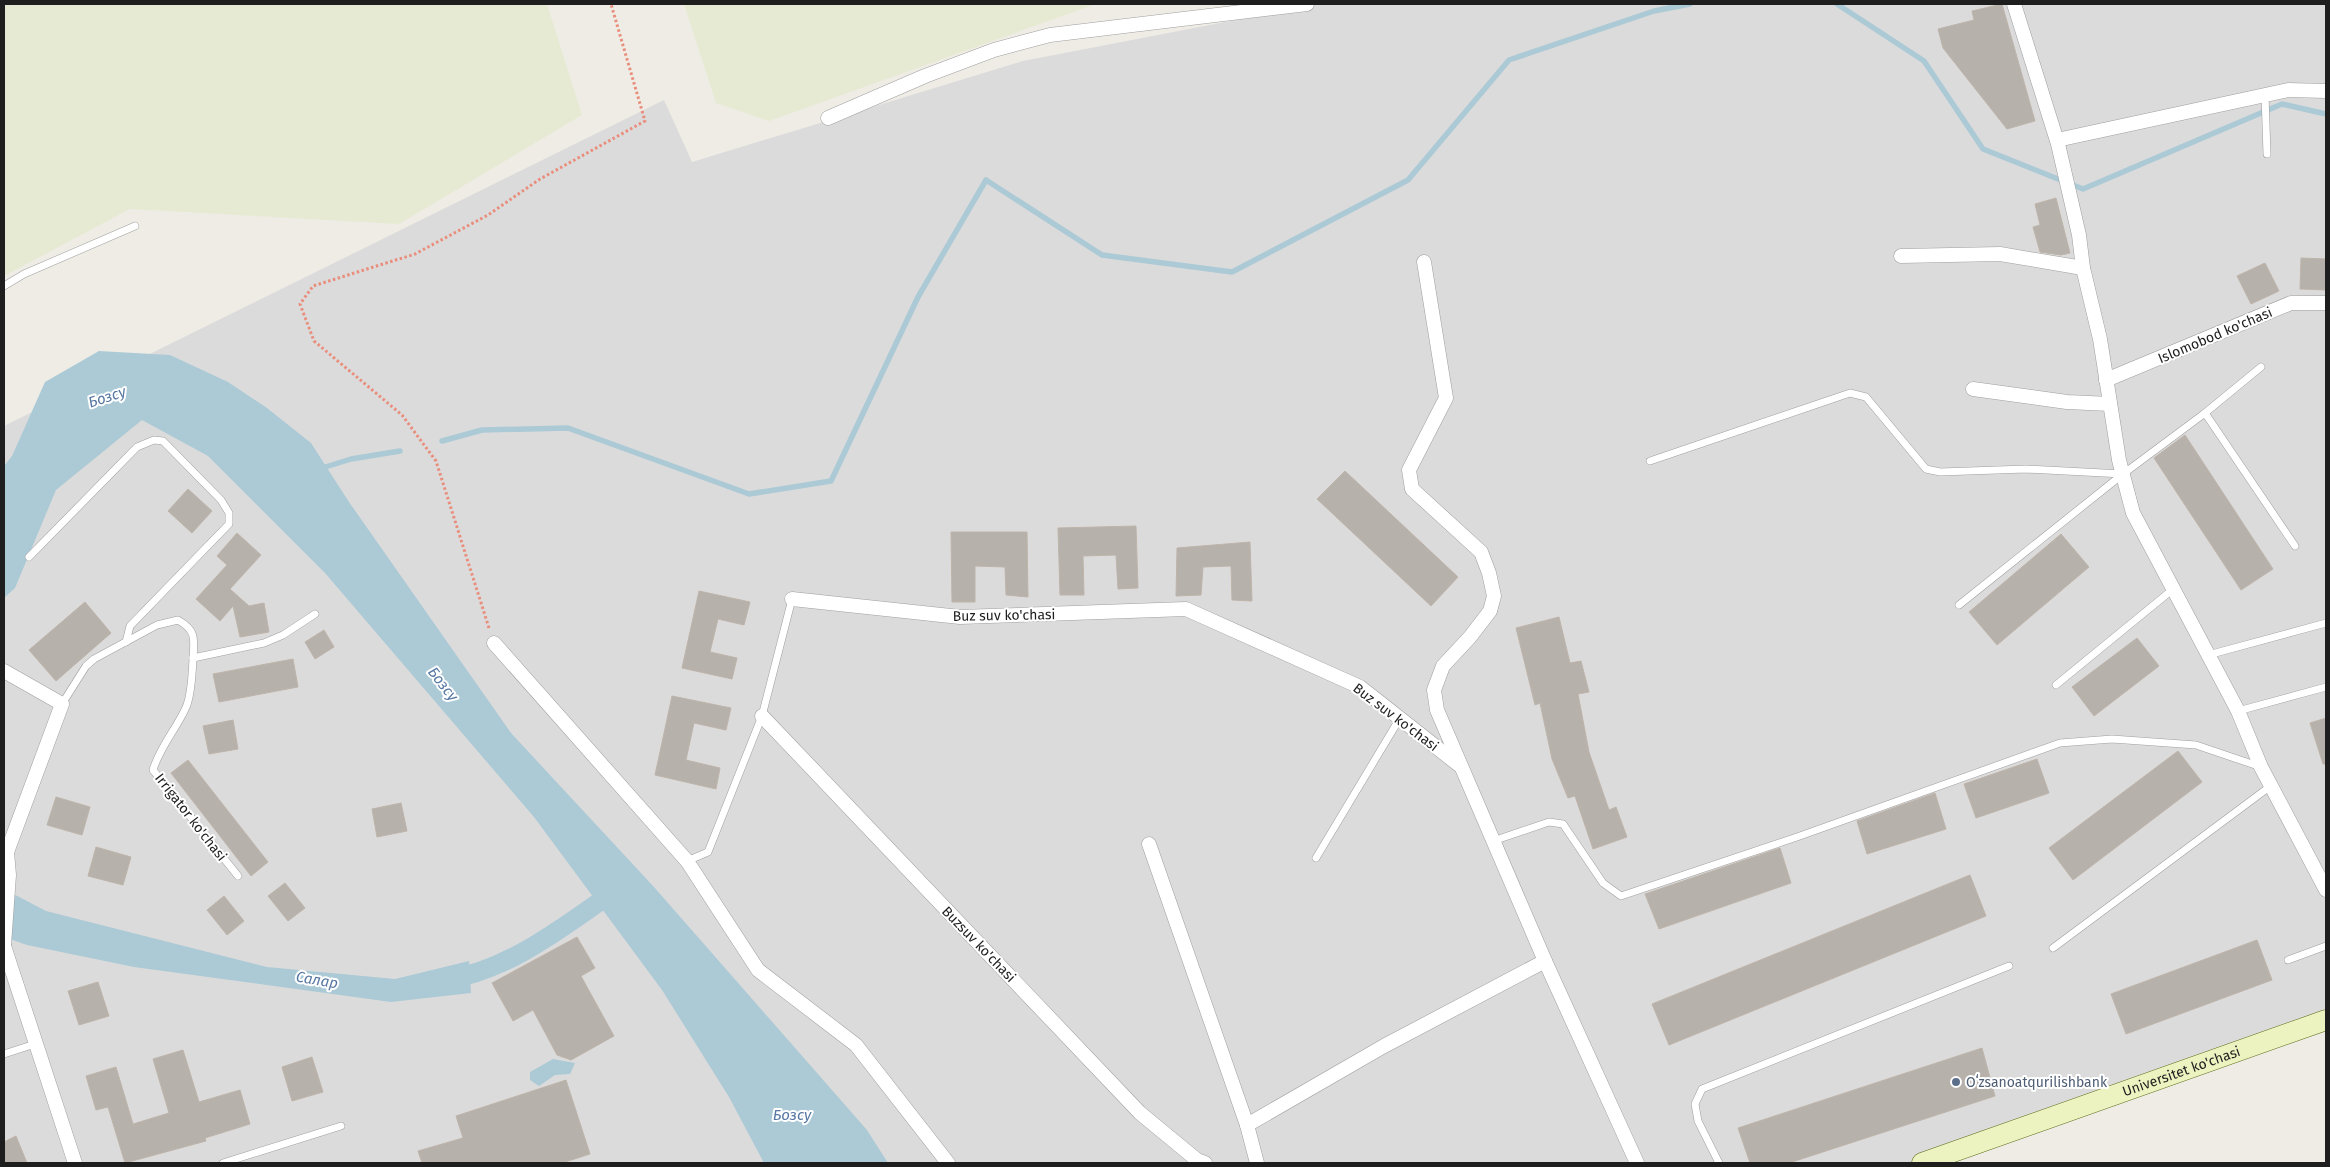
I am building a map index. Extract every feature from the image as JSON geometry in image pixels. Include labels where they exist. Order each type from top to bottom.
[{"type":"main road","name":"Universitet ko'chasi","points":[[1922,1163],[2326,1020]]},
{"type":"street","points":[[828,118],[924,76],[994,50],[1050,35],[1307,4]]},
{"type":"street","points":[[2014,4],[2058,145],[2079,235],[2083,268],[2100,339],[2123,474],[2133,513],[2238,712],[2261,767],[2326,890]]},
{"type":"street","points":[[2058,145],[2265,99],[2288,90],[2326,90]]},
{"type":"street","points":[[1901,256],[2000,254],[2083,268]]},
{"type":"street","points":[[1424,262],[1446,398],[1409,470],[1412,489],[1481,552],[1489,573],[1494,596],[1490,611],[1443,666],[1434,690],[1437,710],[1546,961],[1637,1163]]},
{"type":"street","name":"Islomobod ko'chasi","points":[[2106,380],[2291,303],[2326,303]]},
{"type":"street","points":[[1973,389],[2067,402],[2110,404]]},
{"type":"street","name":"Buz suv ko'chasi","points":[[792,600],[960,617],[1186,609],[1360,687],[1462,767]]},
{"type":"street","points":[[494,643],[687,861],[758,970],[856,1045],[948,1163]]},
{"type":"street","points":[[4,671],[62,704]]},
{"type":"street","name":"Irrigator ko'chasi","points":[[4,945],[10,875],[7,852],[62,704]]},
{"type":"street","name":"Buzsuv ko'chasi","points":[[762,716],[1140,1113],[1198,1160],[1206,1163]]},
{"type":"street","points":[[1150,844],[1247,1125],[1257,1163]]},
{"type":"street","points":[[4,945],[75,1163]]},
{"type":"street","points":[[1247,1125],[1384,1046],[1546,961]]},
{"type":"lane","points":[[2265,99],[2267,154]]},
{"type":"lane","points":[[4,286],[135,226]]},
{"type":"lane","points":[[1959,605],[2261,367]]},
{"type":"lane","points":[[1650,461],[1850,393],[1866,396],[1926,469],[1940,472],[2026,469],[2123,474]]},
{"type":"lane","points":[[2205,413],[2295,546]]},
{"type":"lane","points":[[29,557],[137,447],[154,440],[163,442],[221,500],[229,513],[229,524],[130,626],[126,642]]},
{"type":"lane","points":[[2056,685],[2172,590]]},
{"type":"lane","name":"Buz suv ko'chasi","points":[[687,861],[708,852],[762,716],[792,600]]},
{"type":"lane","points":[[193,658],[264,642],[283,635],[315,614]]},
{"type":"lane","name":"Irrigator ko'chasi","points":[[62,704],[86,666],[157,625],[178,620],[187,626],[194,636],[191,690],[186,706],[156,758],[153,770],[238,876]]},
{"type":"lane","points":[[2208,655],[2326,623]]},
{"type":"lane","points":[[2238,712],[2326,687]]},
{"type":"lane","points":[[1316,858],[1400,718]]},
{"type":"lane","points":[[1494,840],[1549,822],[1563,824],[1603,883],[1622,896],[1797,837],[2060,743],[2112,739],[2196,745],[2261,767]]},
{"type":"lane","points":[[2053,948],[2272,785]]},
{"type":"lane","points":[[2288,960],[2326,946]]},
{"type":"lane","points":[[1720,1163],[1698,1121],[1695,1104],[1702,1089],[2009,966]]},
{"type":"lane","points":[[4,1054],[35,1044]]},
{"type":"lane","points":[[223,1163],[341,1126]]},
{"type":"path","points":[[494,643],[436,461],[402,415],[314,341],[300,304],[313,286],[415,254],[488,215],[540,180],[645,121],[611,4]]},
{"type":"shaded area","points":[[1319,4],[2326,4],[2326,1011],[1920,1163],[4,1163],[4,426],[664,100],[692,162],[1023,61]]},
{"type":"green space","points":[[4,4],[547,4],[582,115],[399,224],[130,209],[4,276]]},
{"type":"green space","points":[[684,4],[1096,4],[769,121],[716,103]]},
{"type":"water","name":"Бозсу","points":[[99,351],[170,355],[228,382],[267,408],[311,443],[349,502],[511,733],[654,887],[867,1130],[888,1163],[764,1163],[729,1097],[662,990],[534,817],[325,573],[208,456],[142,420],[56,490],[15,588],[4,598],[4,466],[12,456],[45,382]]},
{"type":"water","name":"Салар","points":[[4,889],[46,911],[267,967],[395,979],[469,961],[471,993],[391,1002],[134,967],[27,945],[4,937]]},
{"type":"water","points":[[553,1059],[575,1063],[570,1074],[555,1075],[539,1086],[530,1080],[530,1072]]},
{"type":"building","points":[[2002,4],[2035,121],[2007,129],[1943,48],[1938,29],[1974,20],[1972,11]]},
{"type":"building","points":[[2056,198],[2070,253],[2061,255],[2040,252],[2033,227],[2040,225],[2035,204]]},
{"type":"building","points":[[2301,258],[2326,259],[2326,290],[2300,289]]},
{"type":"building","points":[[2265,263],[2279,291],[2251,304],[2237,276]]},
{"type":"building","points":[[2185,435],[2273,569],[2241,590],[2154,458]]},
{"type":"building","points":[[1345,471],[1458,577],[1431,606],[1317,499]]},
{"type":"building","points":[[188,489],[212,511],[192,533],[168,511]]},
{"type":"building","points":[[1136,526],[1138,588],[1118,589],[1116,555],[1083,556],[1084,595],[1060,595],[1058,528]]},
{"type":"building","points":[[951,532],[1027,532],[1028,597],[1006,595],[1005,567],[975,566],[975,602],[952,602]]},
{"type":"building","points":[[237,533],[261,555],[230,589],[249,606],[264,603],[269,632],[240,637],[233,606],[220,621],[196,599],[227,565],[217,556]]},
{"type":"building","points":[[2061,534],[2089,567],[1997,645],[1969,612]]},
{"type":"building","points":[[1250,542],[1252,601],[1232,600],[1231,566],[1203,567],[1201,595],[1176,596],[1177,548]]},
{"type":"building","points":[[699,591],[750,602],[744,625],[718,619],[710,652],[737,658],[732,679],[682,668]]},
{"type":"building","points":[[85,602],[111,633],[56,681],[29,650]]},
{"type":"building","points":[[1559,617],[1570,663],[1581,661],[1589,692],[1578,694],[1589,752],[1609,810],[1616,807],[1627,837],[1593,849],[1575,796],[1568,798],[1552,759],[1540,703],[1535,705],[1516,628]]},
{"type":"building","points":[[324,630],[334,647],[315,659],[305,642]]},
{"type":"building","points":[[2137,638],[2159,666],[2094,716],[2072,687]]},
{"type":"building","points":[[293,659],[298,687],[219,702],[213,674]]},
{"type":"building","points":[[672,696],[731,708],[726,730],[694,723],[686,760],[720,768],[716,789],[655,775]]},
{"type":"building","points":[[2326,718],[2326,764],[2323,764],[2310,723]]},
{"type":"building","points":[[233,720],[238,749],[209,754],[203,726]]},
{"type":"building","points":[[2178,751],[2202,782],[2073,880],[2049,848]]},
{"type":"building","points":[[2037,759],[2049,793],[1976,818],[1964,784]]},
{"type":"building","points":[[188,760],[268,862],[251,876],[171,773]]},
{"type":"building","points":[[1935,793],[1946,829],[1867,854],[1857,821]]},
{"type":"building","points":[[56,797],[90,807],[82,835],[47,825]]},
{"type":"building","points":[[401,803],[407,831],[377,837],[372,809]]},
{"type":"building","points":[[96,847],[131,857],[123,885],[88,876]]},
{"type":"building","points":[[1780,848],[1791,883],[1659,929],[1645,894]]},
{"type":"building","points":[[1970,875],[1986,916],[1669,1045],[1652,1004]]},
{"type":"building","points":[[285,883],[305,908],[288,921],[268,896]]},
{"type":"building","points":[[224,896],[244,921],[227,935],[207,910]]},
{"type":"building","points":[[577,937],[595,968],[581,976],[614,1036],[571,1060],[557,1055],[533,1010],[513,1021],[492,983]]},
{"type":"building","points":[[2257,940],[2272,980],[2126,1034],[2111,994]]},
{"type":"building","points":[[98,982],[109,1016],[79,1025],[68,991]]},
{"type":"building","points":[[1982,1048],[1995,1096],[1789,1163],[1750,1163],[1738,1128]]},
{"type":"building","points":[[183,1050],[199,1102],[240,1090],[250,1124],[205,1138],[206,1141],[125,1163],[108,1107],[96,1110],[86,1076],[116,1067],[133,1124],[169,1113],[153,1059]]},
{"type":"building","points":[[312,1057],[323,1092],[292,1101],[282,1067]]},
{"type":"building","points":[[566,1080],[590,1154],[562,1163],[422,1163],[418,1151],[463,1138],[456,1116]]},
{"type":"building","points":[[16,1136],[27,1163],[4,1163],[4,1142]]},
{"type":"waterway","points":[[442,441],[482,430],[568,428],[749,494],[831,481],[918,297],[986,180],[1102,255],[1232,272],[1408,180],[1509,60],[1654,11],[1690,4]]},
{"type":"waterway","points":[[1837,4],[1924,61],[1983,149],[2083,189],[2282,104],[2326,114]]},
{"type":"waterway","points":[[319,469],[351,459],[400,451]]},
{"type":"waterway","name":"Салар","points":[[446,980],[469,975],[491,967],[534,946],[612,893]]},
{"type":"place","name":"Oʻzsanoatqurilishbank","points":[[1956,1082]]}]
